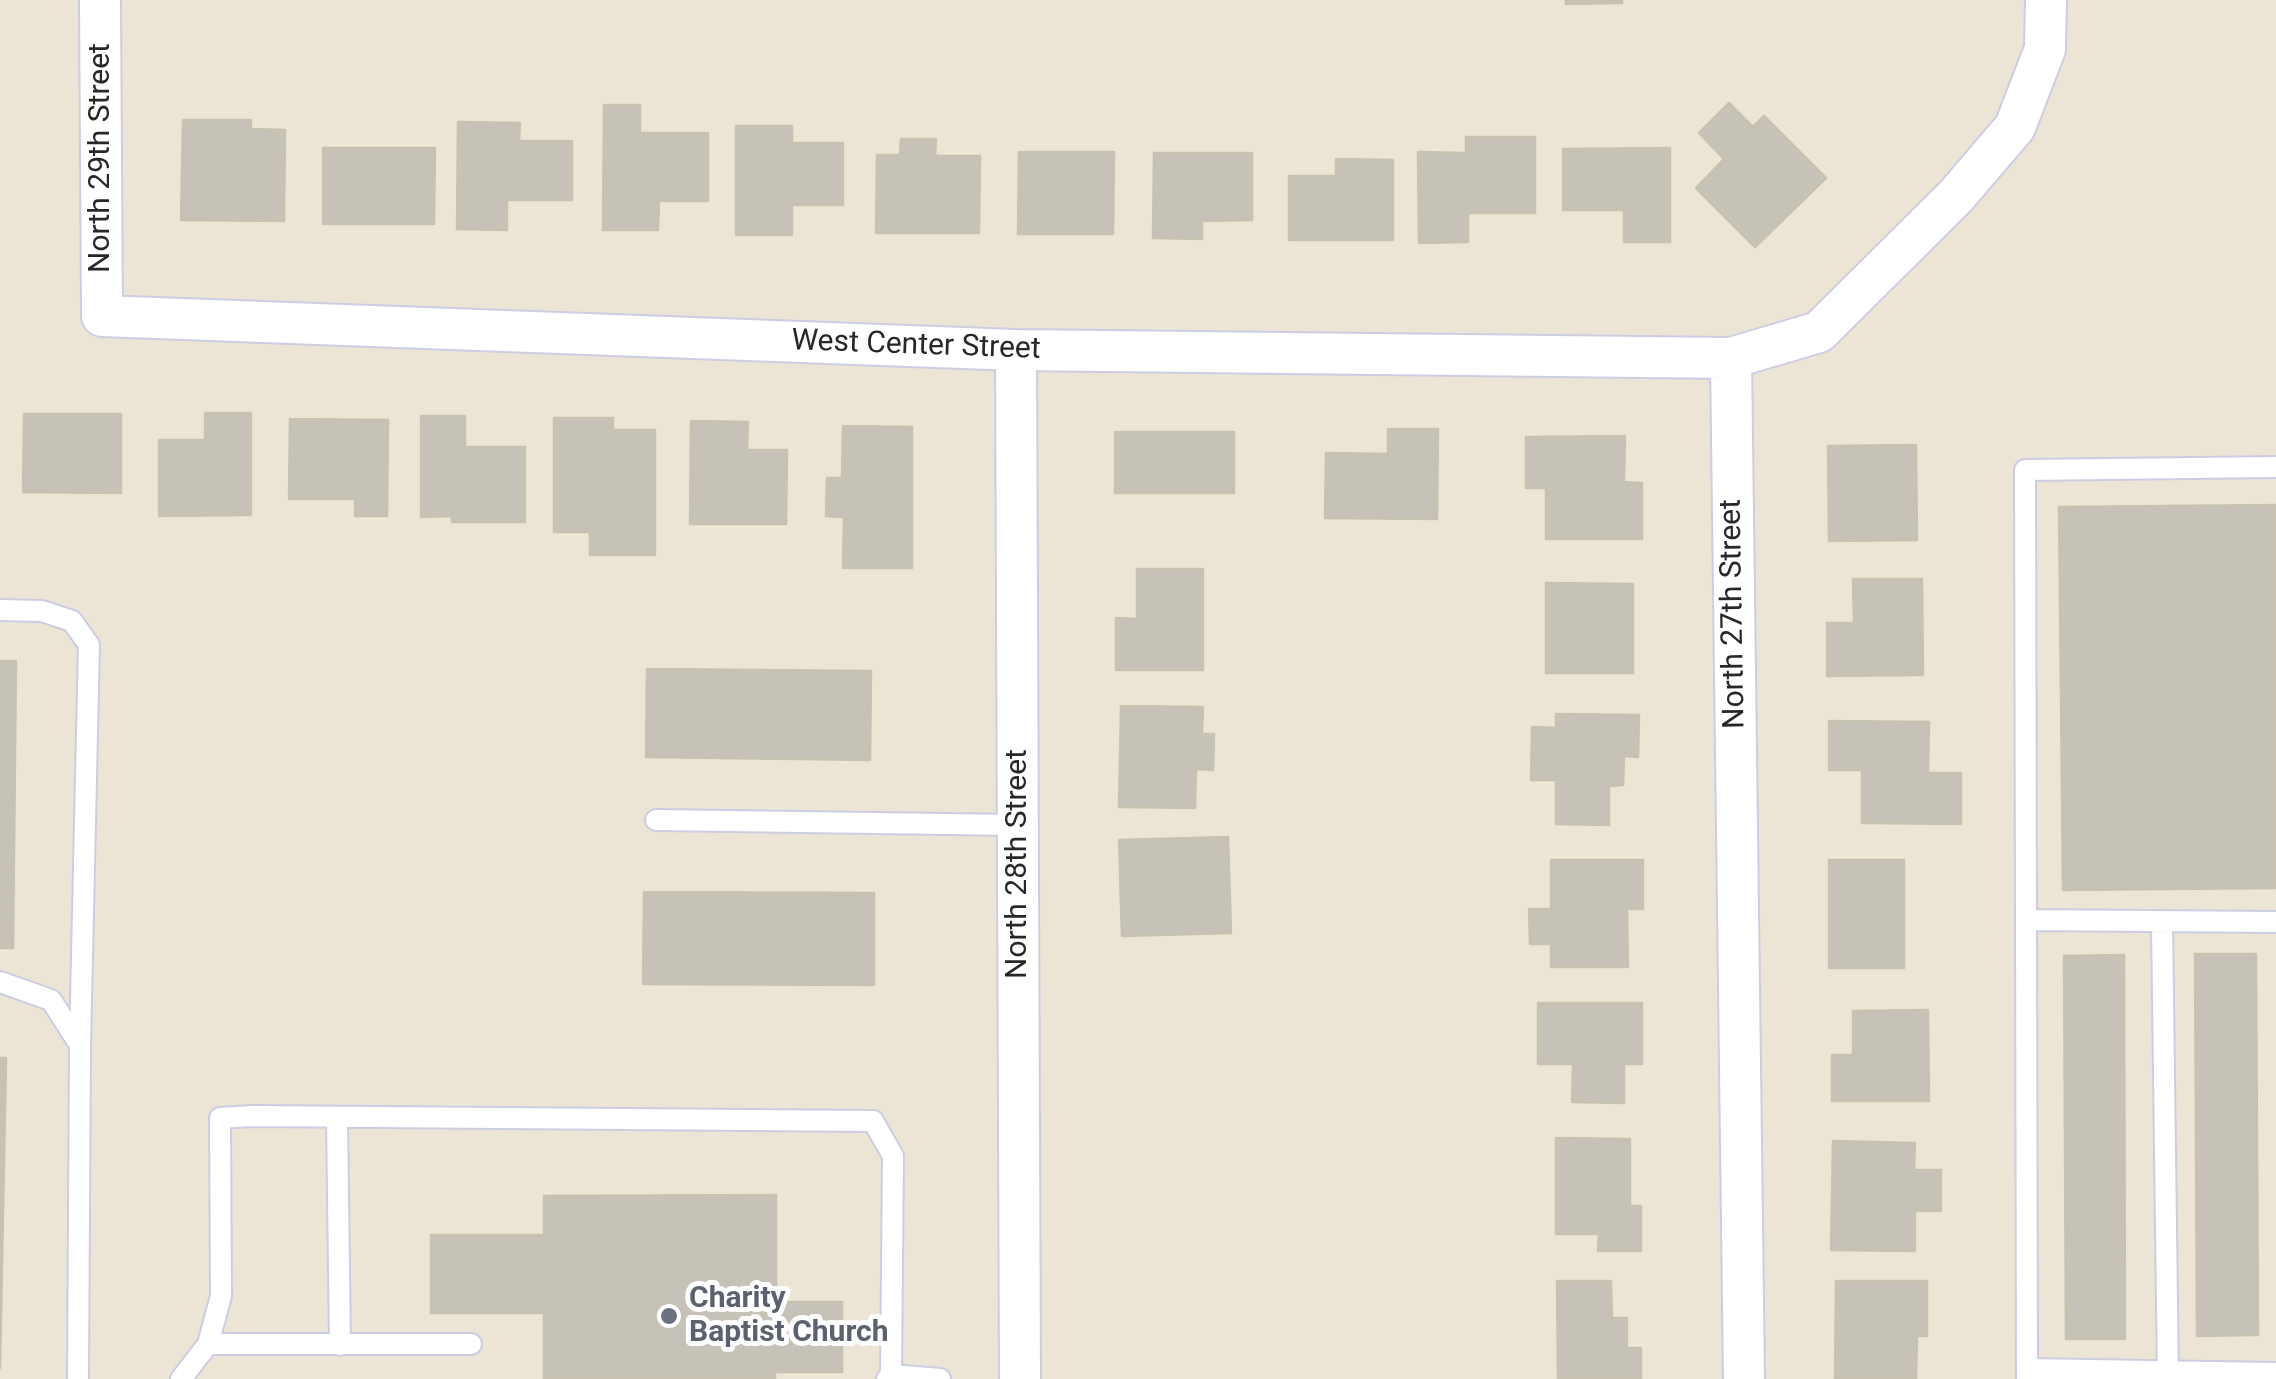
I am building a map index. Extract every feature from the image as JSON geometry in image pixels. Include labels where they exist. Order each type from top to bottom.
[{"type":"street","name":"North 29th Street","points":[[100,0],[102,316]]},
{"type":"street","points":[[1731,358],[1819,332],[1956,196],[2015,127],[2046,50],[2046,0]]},
{"type":"street","name":"West Center Street","points":[[102,316],[1016,350],[1731,358]]},
{"type":"street","name":"North 28th Street","points":[[1016,350],[1020,1379]]},
{"type":"street","name":"North 27th Street","points":[[1731,358],[1744,1379]]},
{"type":"lane","points":[[2276,467],[2025,470],[2027,1374],[2276,1373]]},
{"type":"lane","points":[[0,610],[42,611],[72,621],[89,646],[80,1045],[78,1379]]},
{"type":"lane","points":[[656,820],[1018,825]]},
{"type":"lane","points":[[2026,920],[2276,922]]},
{"type":"lane","points":[[2162,922],[2168,1375]]},
{"type":"lane","points":[[0,982],[51,1000],[80,1045]]},
{"type":"lane","points":[[181,1379],[208,1344],[221,1296],[220,1118],[252,1116],[873,1121],[892,1156],[890,1378],[940,1379]]},
{"type":"lane","points":[[337,1118],[340,1345]]},
{"type":"lane","points":[[208,1344],[470,1344]]},
{"type":"building","points":[[1566,0],[1622,0],[1622,3],[1566,4]]},
{"type":"building","points":[[1729,103],[1753,127],[1764,116],[1826,178],[1755,247],[1696,188],[1724,159],[1699,133]]},
{"type":"building","points":[[604,105],[640,105],[640,133],[708,133],[708,201],[659,201],[658,230],[603,230]]},
{"type":"building","points":[[183,120],[251,120],[251,129],[285,130],[284,221],[181,220]]},
{"type":"building","points":[[458,122],[520,123],[519,141],[572,141],[572,200],[507,200],[507,230],[457,229]]},
{"type":"building","points":[[736,126],[792,126],[792,143],[843,143],[843,205],[792,205],[792,235],[736,235]]},
{"type":"building","points":[[1466,137],[1535,137],[1535,213],[1468,213],[1468,242],[1419,243],[1418,152],[1466,153]]},
{"type":"building","points":[[901,139],[936,139],[935,156],[980,156],[979,233],[876,233],[877,155],[900,155]]},
{"type":"building","points":[[323,148],[435,148],[434,224],[323,224]]},
{"type":"building","points":[[1670,148],[1670,242],[1624,242],[1624,210],[1563,210],[1563,149]]},
{"type":"building","points":[[1019,152],[1114,152],[1113,234],[1018,234]]},
{"type":"building","points":[[1154,153],[1252,153],[1252,220],[1202,221],[1202,239],[1153,238]]},
{"type":"building","points":[[1336,159],[1393,160],[1393,240],[1289,240],[1289,176],[1336,176]]},
{"type":"building","points":[[205,413],[251,413],[251,515],[159,516],[159,440],[205,440]]},
{"type":"building","points":[[24,414],[121,414],[121,493],[23,492]]},
{"type":"building","points":[[421,416],[465,416],[465,447],[525,447],[525,522],[452,522],[452,516],[421,517]]},
{"type":"building","points":[[554,418],[613,418],[613,430],[655,430],[655,555],[590,555],[590,532],[554,532]]},
{"type":"building","points":[[290,419],[388,420],[387,516],[355,516],[355,499],[289,499]]},
{"type":"building","points":[[691,421],[748,422],[747,450],[787,450],[786,524],[690,524]]},
{"type":"building","points":[[843,426],[912,427],[912,568],[843,568],[844,517],[826,516],[827,478],[842,478]]},
{"type":"building","points":[[1388,429],[1438,429],[1437,519],[1325,518],[1326,453],[1388,454]]},
{"type":"building","points":[[1115,432],[1234,432],[1234,493],[1115,493]]},
{"type":"building","points":[[1625,436],[1624,482],[1642,483],[1642,539],[1546,539],[1546,488],[1526,488],[1526,437]]},
{"type":"building","points":[[1916,445],[1917,540],[1829,541],[1828,446]]},
{"type":"building","points":[[2276,505],[2276,888],[2063,890],[2059,507]]},
{"type":"building","points":[[1137,569],[1203,569],[1203,670],[1116,670],[1116,618],[1137,619]]},
{"type":"building","points":[[1853,579],[1922,579],[1923,675],[1827,676],[1827,623],[1854,623]]},
{"type":"building","points":[[1546,583],[1633,584],[1633,673],[1546,673]]},
{"type":"building","points":[[0,661],[16,661],[13,948],[0,948]]},
{"type":"building","points":[[647,669],[871,671],[870,760],[646,757]]},
{"type":"building","points":[[1121,706],[1203,707],[1202,734],[1214,734],[1213,770],[1196,769],[1195,808],[1119,807]]},
{"type":"building","points":[[1556,714],[1639,715],[1638,757],[1624,756],[1623,785],[1609,786],[1609,825],[1556,824],[1556,780],[1531,780],[1532,727],[1556,728]]},
{"type":"building","points":[[1829,721],[1929,722],[1928,773],[1961,773],[1961,824],[1862,823],[1862,770],[1829,770]]},
{"type":"building","points":[[1228,837],[1231,933],[1122,936],[1119,840]]},
{"type":"building","points":[[1551,860],[1643,860],[1643,909],[1627,909],[1628,967],[1551,967],[1551,944],[1530,944],[1529,909],[1551,909]]},
{"type":"building","points":[[1829,860],[1904,860],[1904,968],[1829,968]]},
{"type":"building","points":[[644,892],[874,893],[874,985],[643,984]]},
{"type":"building","points":[[2195,954],[2256,954],[2258,1335],[2197,1336]]},
{"type":"building","points":[[2124,955],[2125,1339],[2066,1339],[2064,956]]},
{"type":"building","points":[[1538,1003],[1642,1003],[1642,1064],[1624,1064],[1624,1103],[1572,1102],[1573,1064],[1538,1064]]},
{"type":"building","points":[[1928,1010],[1929,1101],[1832,1101],[1832,1055],[1853,1055],[1853,1011]]},
{"type":"building","points":[[0,1058],[6,1058],[0,1368]]},
{"type":"building","points":[[1556,1138],[1630,1139],[1630,1206],[1641,1206],[1641,1251],[1598,1251],[1599,1234],[1556,1234]]},
{"type":"building","points":[[1833,1141],[1915,1143],[1914,1170],[1941,1170],[1941,1211],[1915,1211],[1915,1251],[1831,1250]]},
{"type":"building","points":[[776,1195],[776,1302],[842,1302],[842,1372],[775,1372],[775,1379],[544,1379],[544,1313],[431,1313],[431,1235],[544,1235],[544,1196]]},
{"type":"building","points":[[1557,1281],[1611,1281],[1612,1318],[1627,1318],[1627,1348],[1641,1348],[1641,1379],[1558,1379]]},
{"type":"building","points":[[1836,1281],[1927,1281],[1927,1336],[1917,1336],[1916,1379],[1835,1379]]},
{"type":"place","name":"Charity Baptist Church","points":[[669,1316]]}]
